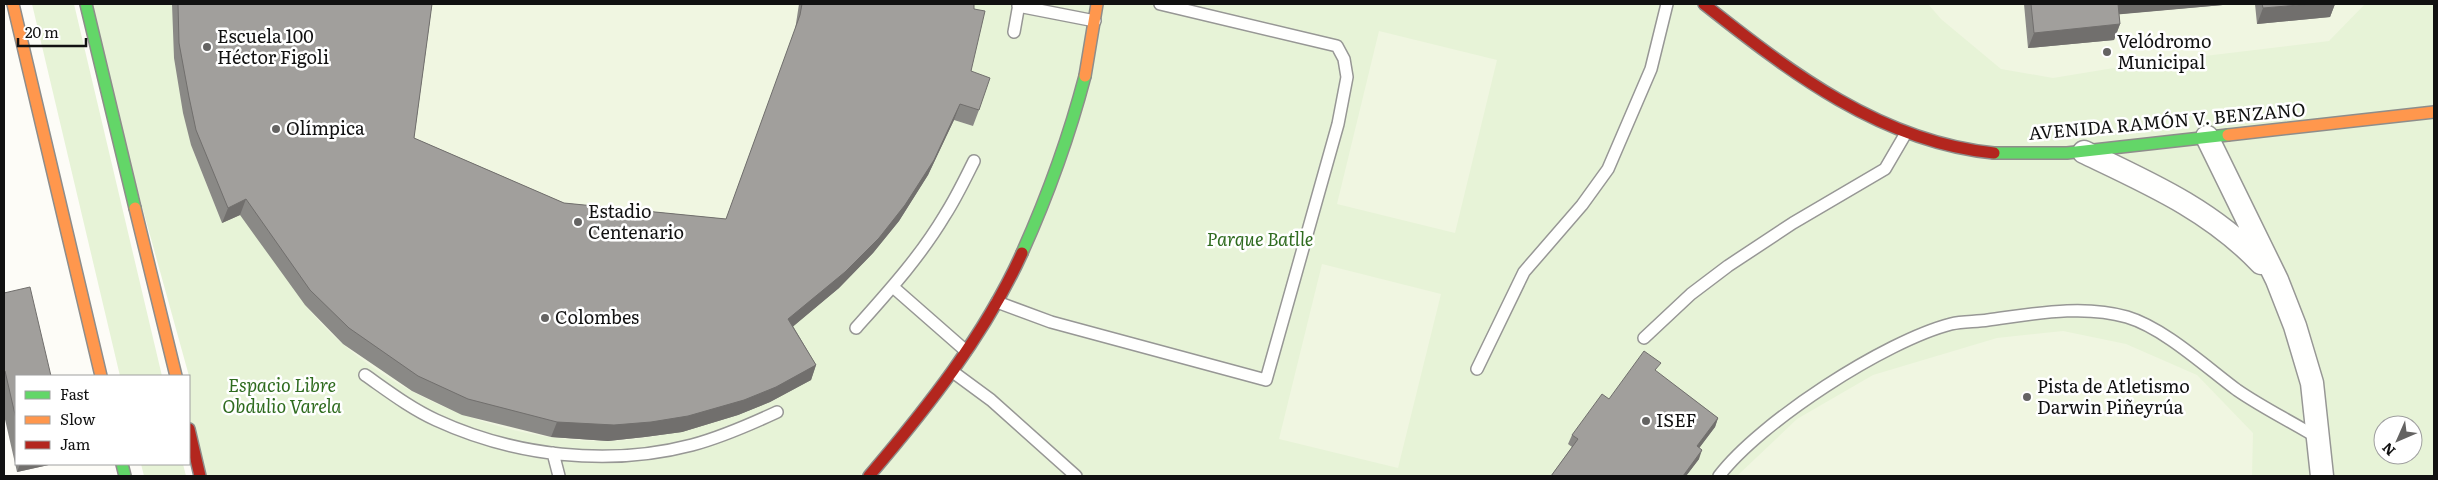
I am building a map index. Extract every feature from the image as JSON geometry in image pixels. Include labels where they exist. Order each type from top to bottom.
[{"type":"street","points":[[12,4],[101,375]]},
{"type":"street","points":[[86,4],[176,375]]},
{"type":"street","points":[[869,476],[908,433],[953,372],[1015,271],[1050,191],[1074,119],[1097,4]]},
{"type":"street","name":"AVENIDA RAMÓN V. BENZANO","points":[[1704,4],[1779,63],[1869,119],[1906,133],[1972,150],[2020,154],[2084,152],[2434,112]]},
{"type":"street","points":[[2208,137],[2277,280],[2294,326],[2312,383],[2322,476]]},
{"type":"street","points":[[2084,152],[2151,184],[2201,211],[2242,243],[2277,280]]},
{"type":"street","points":[[190,433],[200,476]]},
{"type":"lane","points":[[997,302],[1051,322],[1266,380],[1338,124],[1347,77],[1344,59],[1337,46],[1160,4]]},
{"type":"lane","points":[[1477,369],[1524,272],[1582,205],[1608,169],[1651,69],[1668,4]]},
{"type":"lane","points":[[1014,32],[1018,5],[1095,20]]},
{"type":"lane","points":[[1644,338],[1691,294],[1728,266],[1793,223],[1885,169],[1906,133]]},
{"type":"lane","points":[[856,328],[893,287],[945,215],[974,161]]},
{"type":"lane","points":[[893,287],[967,352]]},
{"type":"lane","points":[[1719,476],[1754,441],[1791,411],[1885,352],[1952,324],[2050,312],[2094,312],[2127,317],[2153,328],[2240,391],[2318,438]]},
{"type":"lane","points":[[953,372],[991,400],[1076,476]]},
{"type":"lane","points":[[365,375],[398,399],[434,419],[472,435],[504,444],[553,453],[599,456],[645,454],[700,442],[735,431],[777,412]]},
{"type":"lane","points":[[553,453],[559,476]]},
{"type":"green space","points":[[32,4],[74,4],[162,375],[120,375]]},
{"type":"green space","name":"Parque Batlle","points":[[86,4],[2434,4],[2434,476],[200,476],[190,433],[190,375]]},
{"type":"green space","name":"Estadio Centenario","points":[[172,4],[970,4],[965,86],[984,94],[973,126],[954,120],[928,175],[899,221],[873,253],[839,288],[803,318],[781,331],[738,415],[658,436],[608,441],[567,439],[525,433],[483,422],[442,406],[403,387],[367,363],[334,336],[306,306],[252,210],[222,223],[191,145]]},
{"type":"green space","name":"Velódromo Municipal","points":[[1928,4],[2365,4],[2329,41],[2138,64],[2053,78],[2001,69],[1941,19]]},
{"type":"green space","points":[[1379,31],[1497,60],[1455,233],[1337,204]]},
{"type":"green space","points":[[1322,264],[1441,294],[1398,468],[1279,439]]},
{"type":"green space","name":"Pista de Atletismo Darwin Piñeyrúa","points":[[2063,331],[2126,344],[2197,375],[2253,433],[2252,476],[1737,476],[1797,419],[1873,375],[1997,338]]},
{"type":"green space","points":[[141,465],[183,465],[186,476],[144,476]]},
{"type":"building","name":"Estadio Centenario","points":[[178,4],[432,4],[414,138],[564,203],[726,219],[800,15],[802,4],[974,4],[974,9],[985,11],[971,71],[990,78],[979,110],[960,104],[934,160],[905,205],[879,238],[845,272],[788,319],[816,365],[776,387],[744,400],[688,416],[614,425],[557,422],[468,399],[418,376],[349,328],[310,290],[246,199],[228,208],[196,130],[179,43]]},
{"type":"building","points":[[2031,4],[2118,4],[2120,24],[2034,33]]},
{"type":"building","points":[[2262,4],[2311,4],[2263,8]]},
{"type":"building","points":[[30,287],[51,375],[15,375],[15,415],[4,371],[4,293]]},
{"type":"building","name":"ISEF","points":[[1644,351],[1661,363],[1655,370],[1718,418],[1697,446],[1702,450],[1683,476],[1551,476],[1578,439],[1572,435],[1602,394],[1609,399]]},
{"type":"traffic: fast","points":[[86,4],[135,208]]},
{"type":"traffic: fast","points":[[1022,253],[1057,166],[1085,76]]},
{"type":"traffic: fast","points":[[1994,153],[2067,153],[2228,135]]},
{"type":"traffic: fast","points":[[122,465],[125,476]]},
{"type":"traffic: slow","points":[[13,4],[101,375]]},
{"type":"traffic: slow","points":[[1085,76],[1097,4]]},
{"type":"traffic: slow","points":[[2228,135],[2434,112]]},
{"type":"traffic: slow","points":[[135,208],[176,375]]},
{"type":"traffic: jam","points":[[1704,4],[1804,78],[1839,100],[1875,119],[1913,135],[1953,146],[1994,153]]},
{"type":"traffic: jam","points":[[869,476],[933,397],[973,342],[991,313],[1022,253]]},
{"type":"traffic: jam","points":[[190,433],[200,476]]},
{"type":"place","name":"Escuela 100 Héctor Figoli","points":[[207,47]]},
{"type":"place","name":"Velódromo Municipal","points":[[2107,52]]},
{"type":"place","name":"Olímpica","points":[[276,129]]},
{"type":"place","name":"Estadio Centenario","points":[[578,222]]},
{"type":"place","name":"Colombes","points":[[545,318]]},
{"type":"place","name":"Pista de Atletismo Darwin Piñeyrúa","points":[[2027,397]]},
{"type":"place","name":"ISEF","points":[[1646,421]]},
{"type":"park label","name":"Espacio Libre Obdulio Varela","points":[[282,396]]}]
